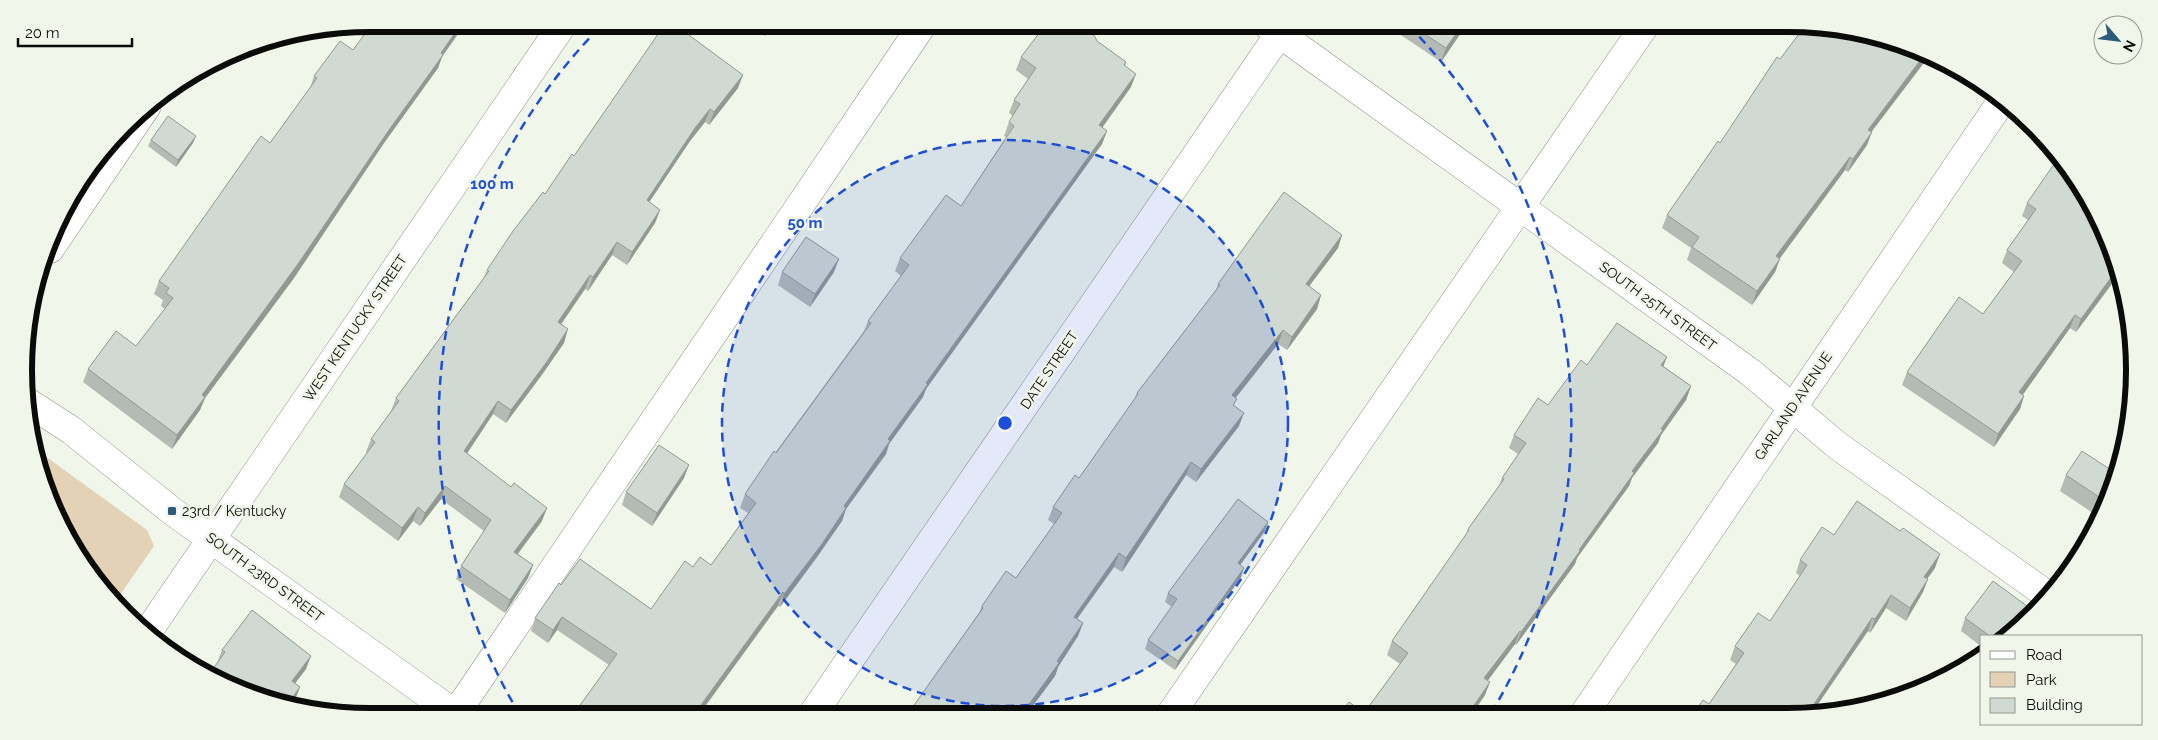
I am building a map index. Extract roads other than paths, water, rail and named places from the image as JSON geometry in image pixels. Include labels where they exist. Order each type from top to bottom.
[{"type":"street","name":"WEST KENTUCKY STREET","points":[[151,627],[558,32]]},
{"type":"street","points":[[461,708],[919,32]]},
{"type":"street","name":"DATE STREET","points":[[817,708],[1274,32]]},
{"type":"street","name":"SOUTH 25TH STREET","points":[[1284,32],[1520,207],[1750,372],[1838,446],[2043,592]]},
{"type":"street","points":[[1175,708],[1640,32]]},
{"type":"street","name":"GARLAND AVENUE","points":[[1588,708],[1998,106]]},
{"type":"street","points":[[63,230],[131,132]]},
{"type":"street","name":"SOUTH 23RD STREET","points":[[34,407],[71,430],[211,538],[445,708]]},
{"type":"place","name":"23rd / Kentucky","points":[[172,511]]}]
